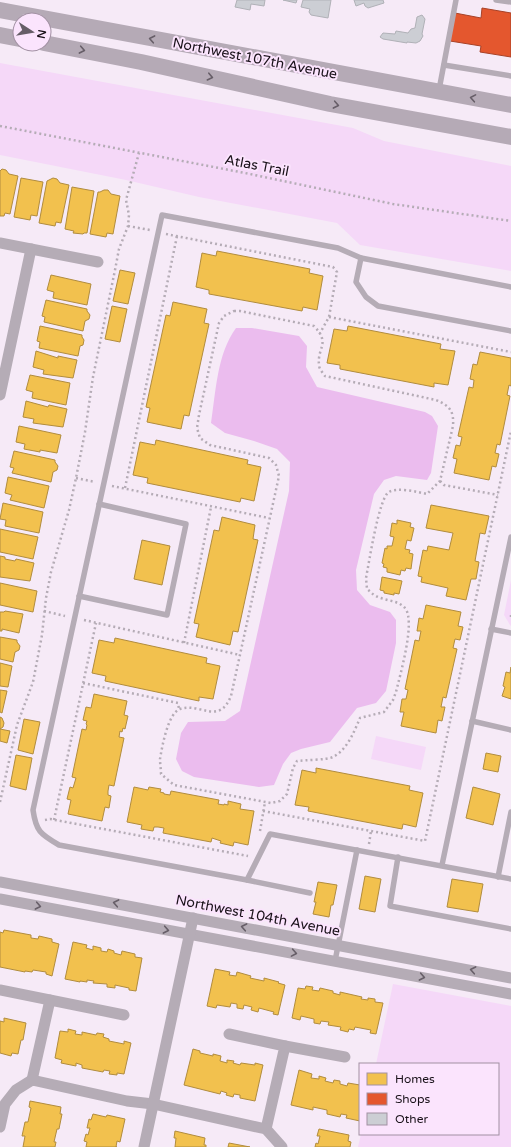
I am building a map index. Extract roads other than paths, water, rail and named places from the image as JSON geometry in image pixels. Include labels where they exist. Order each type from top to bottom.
[{"type":"main road","name":"Northwest 107th Avenue","points":[[0,10],[511,105]]},
{"type":"main road","points":[[0,35],[12,37]]},
{"type":"main road","name":"Northwest 107th Avenue","points":[[52,45],[141,62],[330,104],[511,137]]},
{"type":"street","points":[[0,243],[98,262]]},
{"type":"street","points":[[0,395],[31,248]]},
{"type":"street","name":"Northwest 104th Avenue","points":[[0,882],[511,978]]},
{"type":"street","points":[[0,899],[511,994]]},
{"type":"street","points":[[144,1147],[193,918]]},
{"type":"street","points":[[0,990],[124,1015]]},
{"type":"street","points":[[32,1080],[50,1000]]},
{"type":"street","points":[[229,1034],[344,1057]]},
{"type":"street","points":[[266,1129],[284,1046]]},
{"type":"street","points":[[0,1127],[5,1104],[16,1090],[32,1080],[153,1104],[266,1129],[282,1147]]},
{"type":"lane","points":[[439,92],[456,0]]},
{"type":"lane","points":[[496,0],[511,2]]},
{"type":"lane","points":[[444,65],[511,76]]},
{"type":"lane","points":[[310,893],[59,845],[43,836],[35,823],[33,810],[162,215],[338,248],[361,258],[511,287]]},
{"type":"lane","points":[[361,258],[356,282],[366,297],[378,306],[511,331]]},
{"type":"lane","points":[[79,596],[166,615],[168,607],[186,524],[99,504]]},
{"type":"lane","points":[[442,865],[511,541]]},
{"type":"lane","points":[[492,629],[511,633]]},
{"type":"lane","points":[[472,721],[511,730]]},
{"type":"lane","points":[[498,876],[511,812]]},
{"type":"lane","points":[[247,880],[270,834],[511,879]]},
{"type":"lane","points":[[334,961],[357,850]]},
{"type":"lane","points":[[398,857],[390,906],[511,929]]}]
